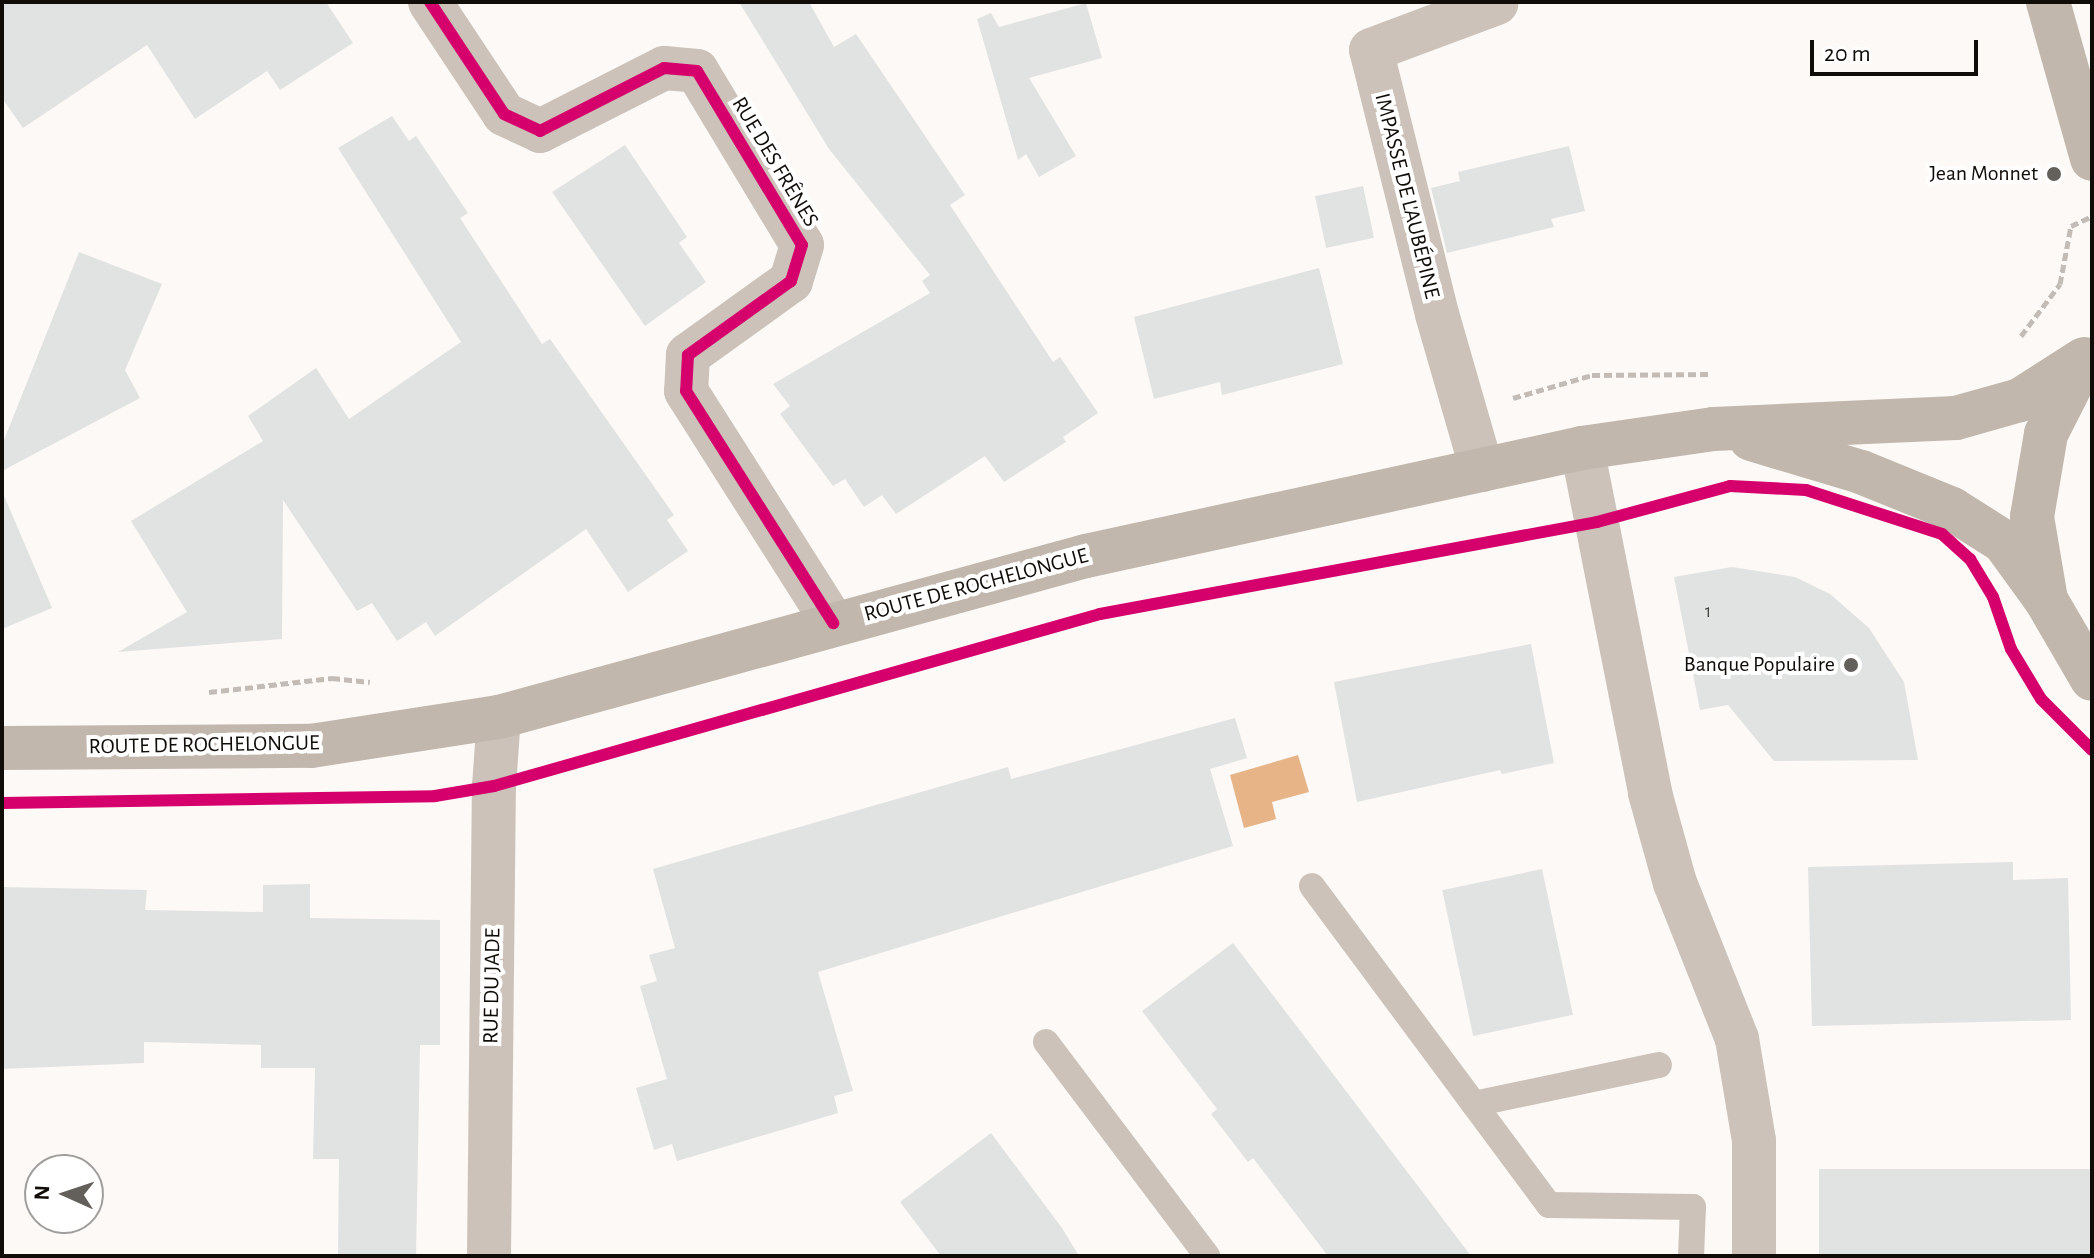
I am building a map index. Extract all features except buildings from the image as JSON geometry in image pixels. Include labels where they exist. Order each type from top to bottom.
[{"type":"main road","points":[[2048,2],[2092,159]]},
{"type":"main road","name":"ROUTE DE ROCHELONGUE","points":[[2,748],[311,746],[499,717],[1086,556],[1582,448],[1714,429],[1956,418],[2020,400],[2088,354]]},
{"type":"main road","points":[[2088,354],[2046,434],[2032,517],[2046,600],[2092,679]]},
{"type":"main road","name":"ROUTE DE ROCHELONGUE","points":[[1714,429],[1861,472],[1952,509],[2004,542],[2046,600]]},
{"type":"street","name":"RUE DES FRÊNES","points":[[430,2],[504,114],[540,131],[664,68],[697,71],[802,245],[791,281],[688,355],[686,391],[833,623]]},
{"type":"street","name":"IMPASSE DE L'AUBÉPINE","points":[[1482,470],[1371,50],[1497,3]]},
{"type":"street","points":[[1582,448],[1657,817],[1675,883],[1737,1039],[1754,1141],[1754,1256]]},
{"type":"street","name":"RUE DU JADE","points":[[489,1256],[494,786],[499,717]]},
{"type":"lane","points":[[1312,886],[1549,1205],[1693,1207],[1691,1256]]},
{"type":"lane","points":[[1046,1042],[1207,1256]]},
{"type":"lane","points":[[1474,1104],[1659,1065]]},
{"type":"shaded area","points":[[1298,755],[1309,792],[1272,802],[1276,819],[1244,828],[1230,775]]},
{"type":"cycle path","points":[[430,2],[504,114],[540,131],[664,68],[697,71],[802,245],[791,281],[688,355],[686,391],[833,623]]},
{"type":"cycle path","points":[[2,803],[435,796],[494,786],[1100,614],[1597,522],[1730,486],[1806,490],[1942,534],[1970,559],[1993,597],[2011,649],[2041,699],[2092,750]]},
{"type":"place","name":"Jean Monnet","points":[[2054,174]]},
{"type":"place","name":"Banque Populaire","points":[[1851,665]]}]
